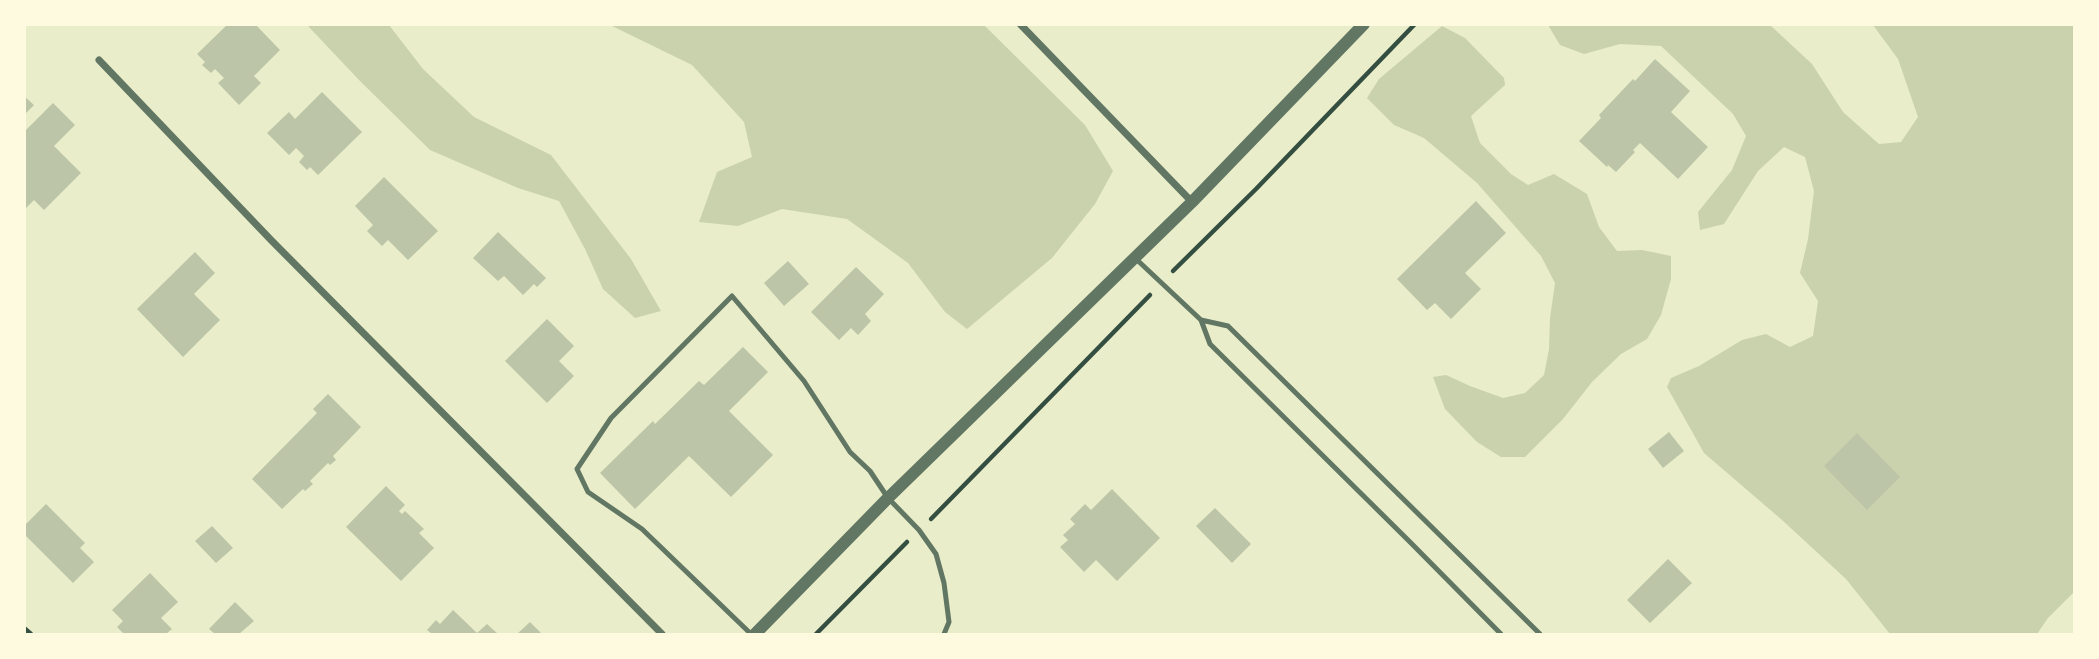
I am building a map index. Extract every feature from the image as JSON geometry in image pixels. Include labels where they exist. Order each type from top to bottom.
[{"type":"street","points":[[1020,24],[1192,202]]},
{"type":"street","points":[[753,635],[888,498],[1192,202],[1364,24]]},
{"type":"street","points":[[99,60],[271,240],[662,635]]},
{"type":"lane","points":[[1135,258],[1201,320],[1210,344],[1401,532],[1501,635]]},
{"type":"lane","points":[[753,635],[642,529],[588,492],[577,469],[611,418],[732,296],[804,381],[850,452],[870,471],[888,498],[919,530],[936,554],[944,583],[949,622],[944,635]]},
{"type":"lane","points":[[1201,320],[1228,326],[1540,635]]},
{"type":"path","points":[[816,635],[1415,24]]},
{"type":"path","points":[[24,628],[31,635]]},
{"type":"green space","points":[[307,25],[389,25],[423,69],[474,117],[551,155],[631,259],[661,311],[635,318],[603,289],[559,201],[518,188],[430,150]]},
{"type":"green space","points":[[610,25],[984,25],[1085,125],[1113,171],[1095,204],[1052,258],[967,329],[945,312],[908,263],[847,219],[782,209],[738,226],[699,222],[717,172],[752,157],[744,122],[692,65]]},
{"type":"green space","points":[[1548,25],[1770,25],[1812,64],[1843,112],[1879,144],[1901,142],[1918,117],[1898,59],[1873,25],[2074,25],[2074,592],[2048,618],[2037,634],[1890,634],[1846,579],[1704,453],[1667,387],[1671,378],[1699,366],[1742,340],[1766,334],[1790,347],[1813,336],[1818,301],[1800,273],[1808,239],[1814,191],[1805,157],[1784,147],[1758,171],[1724,224],[1700,230],[1698,212],[1732,170],[1746,136],[1733,114],[1661,46],[1620,44],[1584,54],[1560,45]]},
{"type":"green space","points":[[1442,26],[1465,38],[1504,78],[1505,85],[1471,116],[1480,143],[1511,174],[1528,185],[1554,174],[1587,194],[1599,227],[1617,251],[1642,250],[1671,256],[1671,279],[1661,315],[1647,339],[1621,354],[1592,382],[1563,419],[1525,457],[1501,457],[1477,442],[1445,409],[1433,377],[1446,375],[1503,398],[1525,393],[1544,375],[1555,283],[1541,256],[1477,183],[1424,138],[1394,125],[1367,98],[1379,79]]},
{"type":"building","points":[[228,24],[255,24],[280,50],[254,76],[261,83],[239,105],[218,83],[224,78],[215,69],[211,73],[202,65],[205,62],[197,54]]},
{"type":"building","points":[[1655,59],[1690,91],[1671,112],[1708,147],[1678,179],[1640,143],[1616,172],[1579,141],[1601,118],[1599,115]]},
{"type":"building","points":[[322,92],[362,132],[318,175],[299,162],[304,156],[296,148],[289,155],[267,133],[289,112],[295,119]]},
{"type":"building","points":[[24,96],[34,105],[24,115]]},
{"type":"building","points":[[53,103],[75,125],[54,146],[81,173],[44,210],[34,200],[24,210],[24,132]]},
{"type":"building","points":[[384,177],[438,231],[408,260],[388,240],[382,246],[367,231],[373,225],[355,206]]},
{"type":"building","points":[[1476,201],[1506,233],[1465,273],[1481,289],[1451,319],[1435,303],[1427,310],[1397,279]]},
{"type":"building","points":[[498,232],[546,278],[537,287],[534,284],[523,295],[504,276],[498,281],[473,258]]},
{"type":"building","points":[[195,252],[215,273],[194,294],[220,320],[183,357],[137,309]]},
{"type":"building","points":[[788,261],[809,284],[784,306],[764,283]]},
{"type":"building","points":[[856,267],[884,294],[865,314],[871,321],[858,335],[851,328],[839,340],[811,312]]},
{"type":"building","points":[[547,319],[574,346],[559,361],[574,376],[547,403],[505,361]]},
{"type":"building","points":[[743,347],[768,372],[729,411],[773,455],[731,497],[689,456],[635,509],[600,473],[653,421],[655,424],[699,381],[704,385]]},
{"type":"building","points":[[328,394],[361,427],[333,456],[336,460],[330,465],[328,463],[310,481],[313,484],[305,491],[303,489],[282,509],[252,479],[317,413],[313,409]]},
{"type":"building","points":[[1669,432],[1684,451],[1663,468],[1648,449]]},
{"type":"building","points":[[1857,433],[1900,477],[1867,510],[1824,466]]},
{"type":"building","points":[[386,486],[405,505],[399,511],[402,514],[405,511],[424,529],[419,533],[434,548],[401,581],[346,527]]},
{"type":"building","points":[[1112,489],[1160,538],[1117,581],[1096,560],[1084,572],[1060,547],[1068,540],[1063,535],[1075,524],[1070,519],[1085,504],[1091,510]]},
{"type":"building","points":[[46,504],[85,543],[80,548],[94,562],[73,583],[24,534],[24,526]]},
{"type":"building","points":[[1215,508],[1251,544],[1232,563],[1196,526]]},
{"type":"building","points":[[212,526],[233,548],[216,563],[195,541]]},
{"type":"building","points":[[1668,559],[1692,583],[1650,623],[1627,600]]},
{"type":"building","points":[[150,573],[178,602],[161,618],[172,629],[166,634],[124,634],[117,627],[123,621],[112,610]]},
{"type":"building","points":[[235,602],[254,621],[239,634],[215,634],[209,629]]},
{"type":"building","points":[[453,610],[477,633],[487,624],[498,634],[432,634],[427,630],[436,620],[440,624]]},
{"type":"building","points":[[530,622],[542,634],[517,634]]}]
